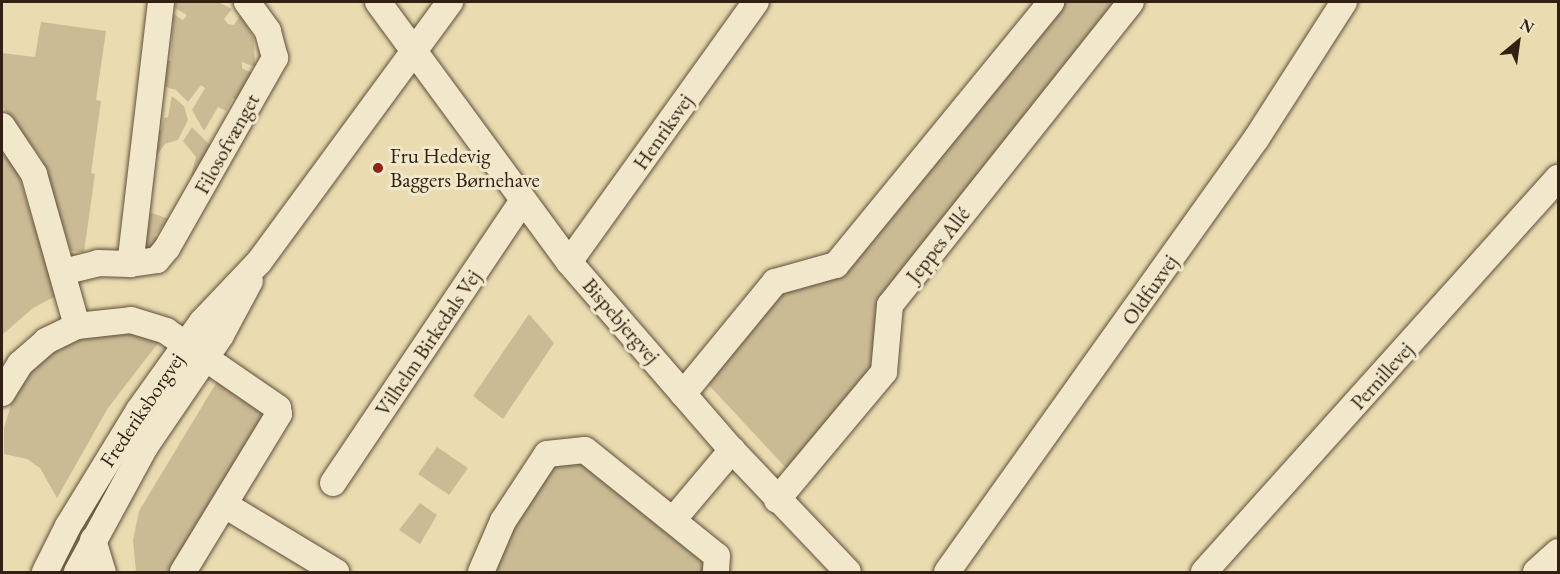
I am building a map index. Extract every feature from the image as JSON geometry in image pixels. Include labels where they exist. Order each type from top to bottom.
[{"type":"street","points":[[130,264],[161,2]]},
{"type":"street","name":"Filosofvænget","points":[[63,272],[98,263],[130,264],[157,260],[167,248],[276,58],[268,31],[247,2]]},
{"type":"street","name":"Bispebjergvej","points":[[378,2],[416,51],[522,202],[569,262],[732,450],[848,573]]},
{"type":"street","name":"Frederiksborgvej","points":[[77,573],[93,540],[146,447],[196,350],[216,305],[259,262],[450,2]]},
{"type":"street","name":"Henriksvej","points":[[569,262],[756,2]]},
{"type":"street","points":[[683,394],[775,282],[836,264],[1051,2]]},
{"type":"street","name":"Jeppes Allé","points":[[777,500],[884,372],[890,305],[1131,2]]},
{"type":"street","name":"Oldfuxvej","points":[[947,573],[1243,157],[1344,2]]},
{"type":"street","points":[[2,126],[34,174],[77,326]]},
{"type":"street","name":"Pernillevej","points":[[1204,573],[1558,178]]},
{"type":"street","name":"Vilhelm Birkedals Vej","points":[[333,483],[522,202]]},
{"type":"street","points":[[4,381],[32,351],[77,326],[131,320],[158,326],[278,408],[279,414],[183,573]]},
{"type":"street","name":"Frederiksborgvej","points":[[45,573],[105,465],[196,350]]},
{"type":"street","points":[[481,573],[503,521],[547,454],[585,450],[717,556],[716,573]]},
{"type":"street","points":[[673,520],[732,450]]},
{"type":"street","points":[[71,573],[76,530],[105,465]]},
{"type":"street","points":[[225,505],[336,573]]},
{"type":"street","points":[[93,540],[103,573]]},
{"type":"street","points":[[1536,573],[1558,552]]},
{"type":"shaded area","points":[[176,2],[218,2],[232,9],[224,19],[228,24],[234,25],[241,14],[254,40],[255,67],[242,62],[242,68],[252,73],[237,100],[233,98],[226,111],[218,107],[204,131],[192,110],[205,88],[201,85],[188,102],[176,90],[162,86],[166,60],[171,61],[173,14],[183,20],[187,15],[175,8]]},
{"type":"shaded area","points":[[1060,2],[1123,2],[880,301],[870,373],[787,469],[706,382],[774,295],[839,277]]},
{"type":"shaded area","points":[[41,22],[106,31],[96,100],[101,101],[91,173],[95,174],[84,252],[71,251],[42,159],[2,106],[2,53],[35,57]]},
{"type":"shaded area","points":[[172,96],[184,106],[188,120],[178,140],[165,144],[156,156],[156,130],[161,131],[164,118],[168,117]]},
{"type":"shaded area","points":[[192,127],[212,147],[194,178],[191,176],[196,157],[183,141]]},
{"type":"shaded area","points":[[2,152],[18,173],[56,296],[33,308],[2,335]]},
{"type":"shaded area","points":[[146,211],[169,219],[154,236],[159,240],[153,251],[142,251],[142,234],[147,234],[149,221],[145,220]]},
{"type":"shaded area","points":[[529,314],[554,343],[503,419],[473,396]]},
{"type":"shaded area","points":[[121,329],[162,338],[108,408],[57,498],[40,468],[27,459],[4,454],[4,428],[13,398],[28,372],[72,337]]},
{"type":"shaded area","points":[[218,380],[260,410],[262,420],[171,572],[136,572],[133,540],[139,511]]},
{"type":"shaded area","points":[[437,447],[468,468],[449,495],[418,474]]},
{"type":"shaded area","points":[[584,461],[706,562],[705,572],[501,572],[487,564],[550,467]]},
{"type":"shaded area","points":[[420,503],[437,515],[420,544],[399,530]]},
{"type":"place","name":"Fru Hedevig Baggers Børnehave","points":[[378,168]]}]
